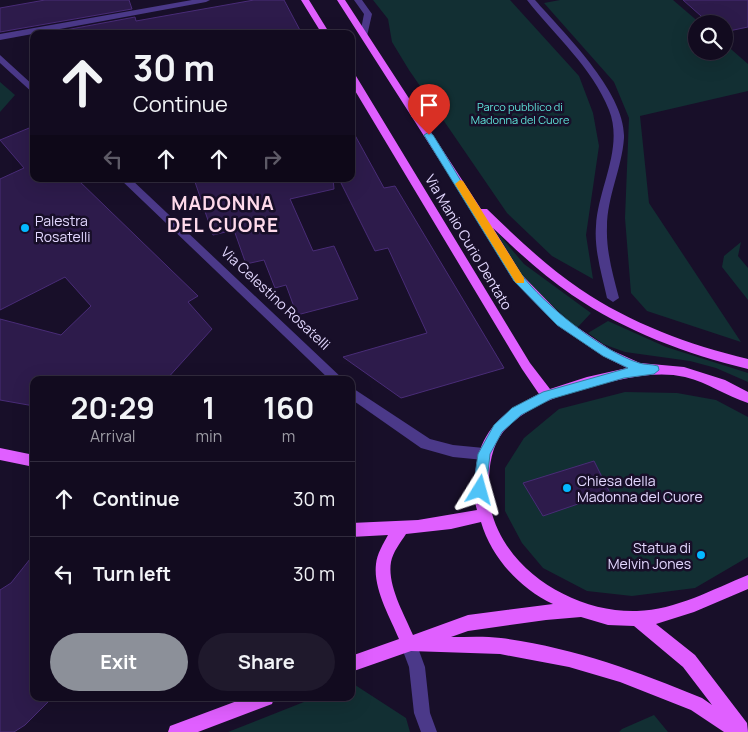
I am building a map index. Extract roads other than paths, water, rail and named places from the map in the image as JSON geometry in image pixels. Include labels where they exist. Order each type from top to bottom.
[{"type":"main road","points":[[305,0],[324,30]]},
{"type":"main road","points":[[341,0],[470,198],[518,278],[561,322],[607,353],[638,368],[684,372],[721,384],[748,398]]},
{"type":"main road","name":"Via Manio Curio Dentato","points":[[355,83],[526,366],[548,396]]},
{"type":"main road","points":[[470,198],[514,242],[576,292],[664,338],[726,359],[748,364]]},
{"type":"main road","points":[[654,370],[624,373],[548,396],[516,411],[498,429],[484,454],[480,490],[484,515],[492,536],[505,555],[530,581],[553,597],[583,610],[610,617],[637,619],[671,613],[748,582]]},
{"type":"main road","points":[[0,454],[30,460]]},
{"type":"main road","points":[[355,530],[401,529],[462,521],[484,515]]},
{"type":"main road","points":[[401,529],[392,541],[383,564],[387,585],[408,642]]},
{"type":"main road","points":[[355,662],[408,642],[488,619],[583,610]]},
{"type":"main road","points":[[637,619],[688,661],[744,732]]},
{"type":"main road","points":[[408,642],[500,646],[569,658],[620,674],[696,704],[739,732]]},
{"type":"main road","points":[[176,732],[258,701]]},
{"type":"street","points":[[39,30],[206,0]]},
{"type":"street","points":[[358,0],[368,14],[364,34]]},
{"type":"street","points":[[531,0],[593,72],[614,111],[619,137],[601,226],[603,255],[613,298]]},
{"type":"street","points":[[0,37],[30,32]]},
{"type":"street","points":[[0,58],[30,87]]},
{"type":"street","name":"Via Celestino Rosatelli","points":[[129,182],[334,376]]},
{"type":"street","points":[[355,395],[426,444],[453,451],[484,454]]},
{"type":"street","points":[[408,642],[417,667],[422,713],[429,732]]},
{"type":"place","name":"Palestra Rosatelli","points":[[25,228]]},
{"type":"place","name":"Chiesa della Madonna del Cuore","points":[[567,488]]},
{"type":"place","name":"Statua di Melvin Jones","points":[[701,555]]},
{"type":"district","name":"MADONNA DEL CUORE","points":[[223,214]]},
{"type":"park label","name":"Parco pubblico di Madonna del Cuore","points":[[520,112]]}]
